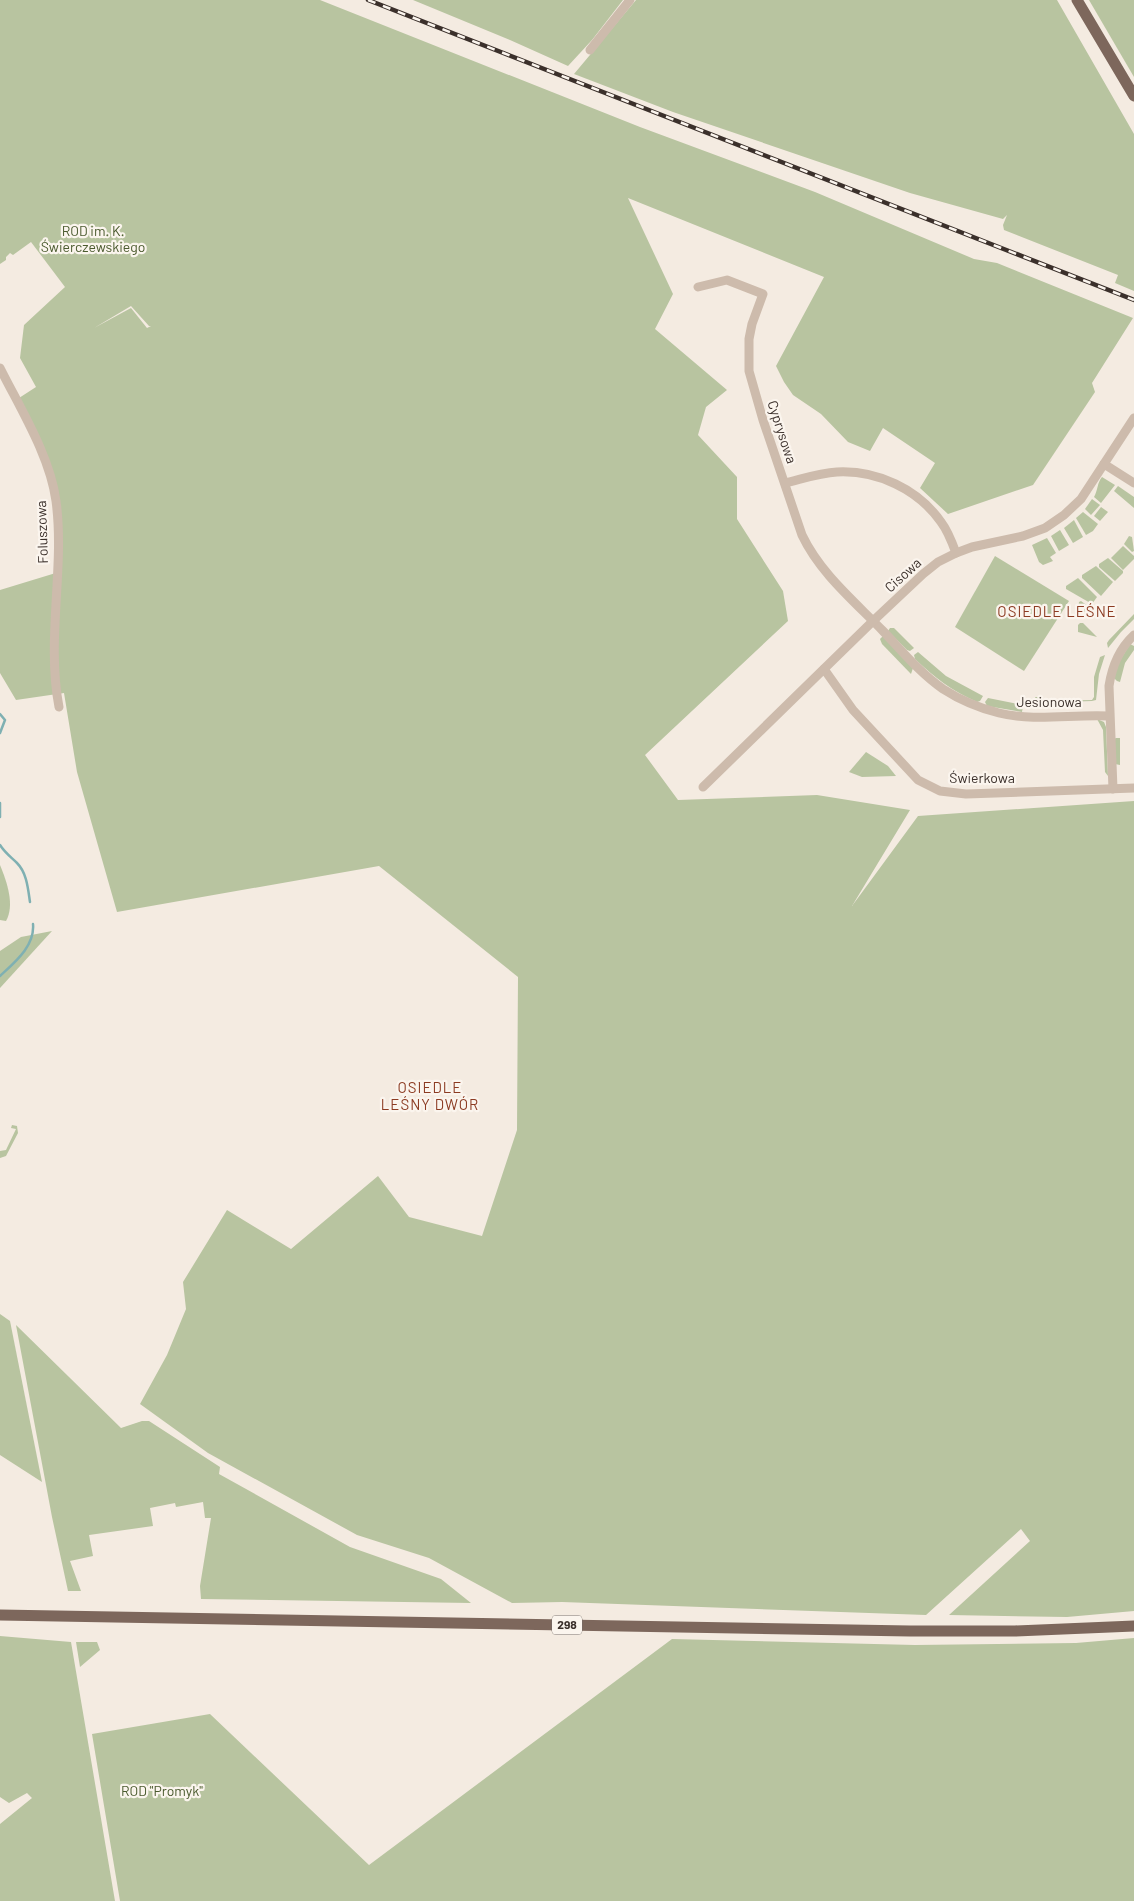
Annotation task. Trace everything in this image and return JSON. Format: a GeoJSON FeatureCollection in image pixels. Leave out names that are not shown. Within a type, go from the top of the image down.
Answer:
{"type":"FeatureCollection","features":[{"type":"Feature","properties":{"kind":"main road"},"geometry":{"type":"LineString","coordinates":[[1077,0],[1134,96]]}},
{"type":"Feature","properties":{"kind":"main road","name":"298"},"geometry":{"type":"LineString","coordinates":[[0,1616],[1015,1632],[1134,1626]]}},
{"type":"Feature","properties":{"kind":"street"},"geometry":{"type":"LineString","coordinates":[[590,50],[630,0]]}},
{"type":"Feature","properties":{"kind":"street","name":"Cyprysowa"},"geometry":{"type":"LineString","coordinates":[[698,286],[727,280],[763,294],[752,324],[749,339],[749,371],[784,484],[810,552],[825,571],[873,621]]}},
{"type":"Feature","properties":{"kind":"street","name":"Foluszowa"},"geometry":{"type":"LineString","coordinates":[[0,368],[50,469],[56,500],[59,530],[55,615],[56,692],[59,707]]}},
{"type":"Feature","properties":{"kind":"street","name":"Cisowa"},"geometry":{"type":"LineString","coordinates":[[703,787],[873,621],[938,562],[972,547],[1022,536],[1045,528],[1064,515],[1081,499],[1134,418]]}},
{"type":"Feature","properties":{"kind":"street"},"geometry":{"type":"LineString","coordinates":[[1104,464],[1134,483]]}},
{"type":"Feature","properties":{"kind":"street"},"geometry":{"type":"LineString","coordinates":[[784,484],[825,474],[846,472],[860,473],[891,482],[910,492],[936,514],[948,534],[956,553]]}},
{"type":"Feature","properties":{"kind":"street","name":"Jesionowa"},"geometry":{"type":"LineString","coordinates":[[873,621],[932,681],[953,695],[975,706],[998,713],[1022,717],[1109,716]]}},
{"type":"Feature","properties":{"kind":"street"},"geometry":{"type":"LineString","coordinates":[[1113,789],[1109,716],[1111,672],[1124,645],[1134,635]]}},
{"type":"Feature","properties":{"kind":"street","name":"Świerkowa"},"geometry":{"type":"LineString","coordinates":[[824,669],[843,698],[859,717],[908,771],[928,786],[953,794],[1134,788]]}},
{"type":"Feature","properties":{"kind":"green space","name":"ROD im. K. Świerczewskiego"},"geometry":{"type":"Polygon","coordinates":[[[0,0],[320,0],[640,127],[815,192],[974,259],[997,263],[1133,318],[1092,383],[1095,392],[1033,485],[948,514],[920,488],[935,463],[883,428],[870,451],[848,442],[821,414],[793,395],[784,382],[776,366],[824,277],[628,198],[673,294],[655,329],[727,390],[706,407],[698,435],[737,477],[737,519],[783,591],[788,621],[645,755],[678,800],[817,795],[910,810],[852,906],[918,816],[1134,801],[1134,1611],[1067,1617],[949,1615],[1030,1541],[1021,1529],[926,1615],[562,1602],[512,1603],[429,1558],[357,1535],[208,1453],[140,1404],[167,1355],[186,1309],[183,1282],[227,1210],[291,1249],[378,1176],[409,1217],[482,1236],[517,1130],[518,977],[379,866],[117,912],[77,772],[64,693],[16,700],[0,673],[0,590],[59,572],[55,490],[19,398],[36,387],[20,358],[24,325],[65,287],[31,242],[13,255],[10,253],[6,260],[0,264],[0,0]],[[131,306],[94,328],[131,308],[147,328],[151,326],[131,306]]]}},
{"type":"Feature","properties":{"kind":"green space"},"geometry":{"type":"Polygon","coordinates":[[[413,0],[623,0],[592,40],[568,66],[413,0]]]}},
{"type":"Feature","properties":{"kind":"green space"},"geometry":{"type":"Polygon","coordinates":[[[636,0],[1057,0],[1134,134],[1134,291],[1115,283],[1118,275],[1004,230],[1003,225],[1007,215],[1003,219],[910,193],[673,112],[574,74],[636,0]]]}},
{"type":"Feature","properties":{"kind":"green space"},"geometry":{"type":"Polygon","coordinates":[[[1089,0],[1134,0],[1134,77],[1089,0]]]}},
{"type":"Feature","properties":{"kind":"green space"},"geometry":{"type":"Polygon","coordinates":[[[1102,477],[1115,485],[1101,503],[1094,497],[1102,477]]]}},
{"type":"Feature","properties":{"kind":"green space"},"geometry":{"type":"Polygon","coordinates":[[[1118,486],[1134,497],[1134,508],[1114,491],[1118,486]]]}},
{"type":"Feature","properties":{"kind":"green space"},"geometry":{"type":"Polygon","coordinates":[[[1092,499],[1100,505],[1091,515],[1085,509],[1092,499]]]}},
{"type":"Feature","properties":{"kind":"green space"},"geometry":{"type":"Polygon","coordinates":[[[1101,507],[1108,512],[1100,521],[1094,516],[1101,507]]]}},
{"type":"Feature","properties":{"kind":"green space"},"geometry":{"type":"Polygon","coordinates":[[[1083,512],[1098,524],[1093,531],[1086,535],[1076,518],[1083,512]]]}},
{"type":"Feature","properties":{"kind":"green space"},"geometry":{"type":"Polygon","coordinates":[[[1074,520],[1083,537],[1073,543],[1064,528],[1074,520]]]}},
{"type":"Feature","properties":{"kind":"green space"},"geometry":{"type":"Polygon","coordinates":[[[1060,530],[1069,545],[1059,551],[1051,536],[1060,530]]]}},
{"type":"Feature","properties":{"kind":"green space"},"geometry":{"type":"Polygon","coordinates":[[[1129,536],[1132,537],[1134,551],[1132,552],[1124,544],[1129,536]]]}},
{"type":"Feature","properties":{"kind":"green space"},"geometry":{"type":"Polygon","coordinates":[[[1047,538],[1056,553],[1050,557],[1053,561],[1043,565],[1039,562],[1032,545],[1047,538]]]}},
{"type":"Feature","properties":{"kind":"green space"},"geometry":{"type":"Polygon","coordinates":[[[1123,546],[1134,556],[1134,559],[1123,570],[1111,558],[1123,546]]]}},
{"type":"Feature","properties":{"kind":"green space"},"geometry":{"type":"Polygon","coordinates":[[[995,556],[1069,601],[1024,671],[955,627],[995,556]]]}},
{"type":"Feature","properties":{"kind":"green space"},"geometry":{"type":"Polygon","coordinates":[[[1108,558],[1123,571],[1115,581],[1099,567],[1099,564],[1108,558]]]}},
{"type":"Feature","properties":{"kind":"green space"},"geometry":{"type":"Polygon","coordinates":[[[1096,566],[1113,582],[1101,596],[1082,578],[1082,575],[1096,566]]]}},
{"type":"Feature","properties":{"kind":"green space"},"geometry":{"type":"Polygon","coordinates":[[[1078,578],[1097,597],[1092,604],[1066,589],[1066,586],[1078,578]]]}},
{"type":"Feature","properties":{"kind":"green space"},"geometry":{"type":"Polygon","coordinates":[[[1081,601],[1089,607],[1079,618],[1077,617],[1079,602],[1081,601]]]}},
{"type":"Feature","properties":{"kind":"green space"},"geometry":{"type":"Polygon","coordinates":[[[1134,614],[1134,619],[1108,648],[1107,643],[1109,640],[1134,614]]]}},
{"type":"Feature","properties":{"kind":"green space"},"geometry":{"type":"Polygon","coordinates":[[[1083,623],[1097,637],[1078,632],[1078,625],[1083,623]]]}},
{"type":"Feature","properties":{"kind":"green space"},"geometry":{"type":"Polygon","coordinates":[[[890,628],[894,628],[914,648],[910,651],[907,650],[888,631],[890,628]]]}},
{"type":"Feature","properties":{"kind":"green space"},"geometry":{"type":"Polygon","coordinates":[[[883,636],[913,668],[911,674],[882,644],[880,639],[883,636]]]}},
{"type":"Feature","properties":{"kind":"green space"},"geometry":{"type":"Polygon","coordinates":[[[1130,644],[1134,646],[1134,650],[1125,663],[1120,682],[1114,678],[1116,667],[1130,644]]]}},
{"type":"Feature","properties":{"kind":"green space"},"geometry":{"type":"Polygon","coordinates":[[[918,652],[946,676],[983,696],[980,701],[977,702],[937,678],[915,659],[914,655],[918,652]]]}},
{"type":"Feature","properties":{"kind":"green space"},"geometry":{"type":"Polygon","coordinates":[[[1105,655],[1099,674],[1096,700],[1035,703],[1035,697],[1039,697],[1040,701],[1092,700],[1094,697],[1094,677],[1100,657],[1105,655]]]}},
{"type":"Feature","properties":{"kind":"green space"},"geometry":{"type":"Polygon","coordinates":[[[988,698],[1023,705],[1022,712],[987,706],[985,702],[988,698]]]}},
{"type":"Feature","properties":{"kind":"green space"},"geometry":{"type":"Polygon","coordinates":[[[1097,719],[1104,722],[1106,727],[1108,776],[1105,772],[1103,730],[1097,719]]]}},
{"type":"Feature","properties":{"kind":"green space"},"geometry":{"type":"Polygon","coordinates":[[[1120,738],[1120,765],[1115,764],[1114,739],[1120,738]]]}},
{"type":"Feature","properties":{"kind":"green space"},"geometry":{"type":"Polygon","coordinates":[[[866,752],[888,766],[896,776],[862,777],[849,772],[866,752]]]}},
{"type":"Feature","properties":{"kind":"green space"},"geometry":{"type":"Polygon","coordinates":[[[0,865],[10,901],[9,915],[6,921],[0,920],[0,865]]]}},
{"type":"Feature","properties":{"kind":"green space"},"geometry":{"type":"Polygon","coordinates":[[[52,931],[0,988],[0,951],[21,937],[52,931]]]}},
{"type":"Feature","properties":{"kind":"green space"},"geometry":{"type":"Polygon","coordinates":[[[12,1125],[17,1126],[18,1133],[6,1156],[0,1158],[0,1151],[6,1150],[16,1129],[11,1128],[12,1125]]]}},
{"type":"Feature","properties":{"kind":"green space"},"geometry":{"type":"Polygon","coordinates":[[[0,1314],[10,1321],[42,1482],[0,1455],[0,1314]]]}},
{"type":"Feature","properties":{"kind":"green space"},"geometry":{"type":"Polygon","coordinates":[[[16,1325],[121,1428],[142,1421],[149,1421],[220,1467],[219,1474],[350,1547],[441,1579],[471,1603],[201,1599],[200,1586],[211,1518],[205,1518],[203,1502],[176,1507],[175,1503],[150,1508],[153,1526],[89,1535],[93,1556],[70,1561],[81,1591],[68,1591],[52,1517],[16,1325]]]}},
{"type":"Feature","properties":{"kind":"green space"},"geometry":{"type":"Polygon","coordinates":[[[0,1636],[71,1642],[115,1901],[0,1901],[0,1824],[32,1798],[27,1793],[9,1803],[0,1797],[0,1636]]]}},
{"type":"Feature","properties":{"kind":"green space","name":"ROD \"Promyk\""},"geometry":{"type":"Polygon","coordinates":[[[1134,1638],[1134,1901],[120,1901],[92,1734],[210,1714],[369,1865],[672,1639],[915,1645],[1076,1643],[1134,1638]]]}},
{"type":"Feature","properties":{"kind":"green space"},"geometry":{"type":"Polygon","coordinates":[[[76,1642],[97,1642],[100,1650],[80,1667],[76,1642]]]}},
{"type":"Feature","properties":{"kind":"waterway"},"geometry":{"type":"LineString","coordinates":[[0,714],[5,720],[0,733]]}},
{"type":"Feature","properties":{"kind":"waterway"},"geometry":{"type":"LineString","coordinates":[[0,803],[0,817]]}},
{"type":"Feature","properties":{"kind":"waterway"},"geometry":{"type":"LineString","coordinates":[[0,845],[23,871],[30,902]]}},
{"type":"Feature","properties":{"kind":"waterway"},"geometry":{"type":"LineString","coordinates":[[0,976],[23,953],[31,939],[33,924]]}},
{"type":"Feature","properties":{"kind":"railway"},"geometry":{"type":"LineString","coordinates":[[368,0],[1134,300]]}},
{"type":"Feature","properties":{"kind":"district","name":"OSIEDLE LEŚNE"},"geometry":{"type":"Point","coordinates":[1057,612]}},
{"type":"Feature","properties":{"kind":"district","name":"OSIEDLE LEŚNY DWÓR"},"geometry":{"type":"Point","coordinates":[430,1096]}}]}
